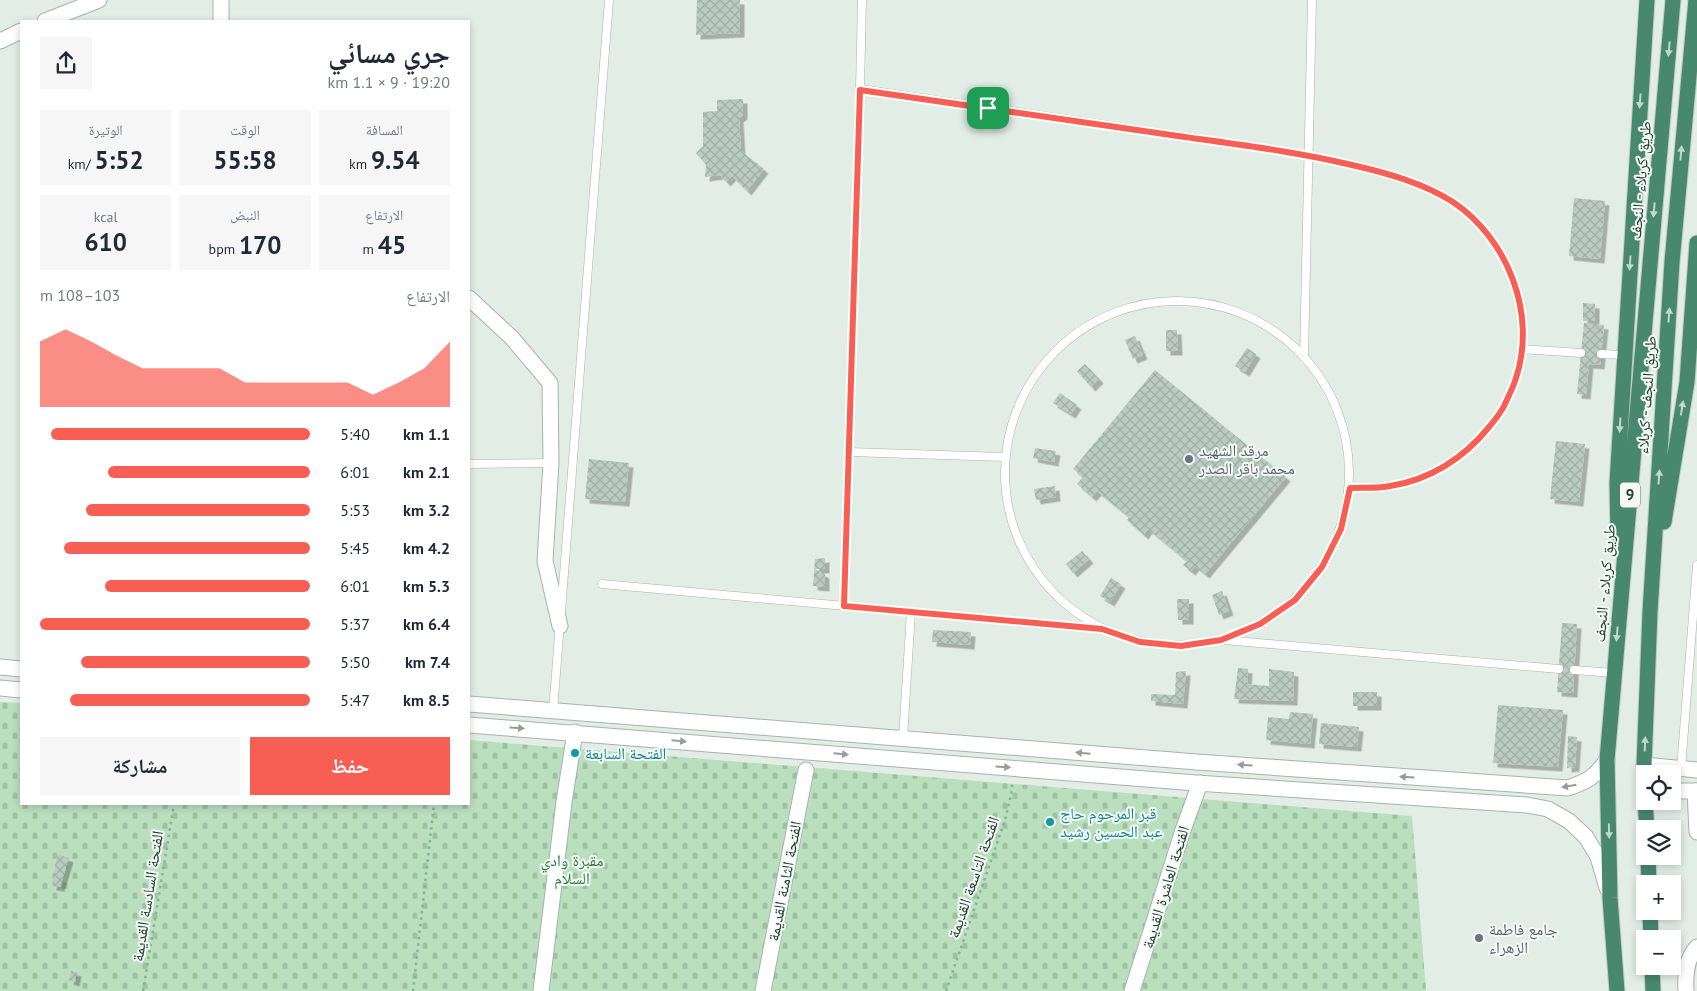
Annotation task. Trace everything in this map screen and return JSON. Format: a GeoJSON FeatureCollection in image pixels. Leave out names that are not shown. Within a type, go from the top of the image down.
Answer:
{"type":"FeatureCollection","features":[{"type":"Feature","properties":{"kind":"highway"},"geometry":{"type":"LineString","coordinates":[[1620,607],[1617,483],[1647,0]]}},
{"type":"Feature","properties":{"kind":"highway","name":"طريق کربلاء - النجف"},"geometry":{"type":"LineString","coordinates":[[1617,991],[1610,898],[1607,760],[1673,0]]}},
{"type":"Feature","properties":{"kind":"highway","name":"طريق النجف - کربلاء"},"geometry":{"type":"LineString","coordinates":[[1644,765],[1650,612],[1672,262],[1696,0]]}},
{"type":"Feature","properties":{"kind":"highway"},"geometry":{"type":"LineString","coordinates":[[1650,612],[1687,382],[1697,243]]}},
{"type":"Feature","properties":{"kind":"highway"},"geometry":{"type":"LineString","coordinates":[[1652,975],[1653,991]]}},
{"type":"Feature","properties":{"kind":"street"},"geometry":{"type":"LineString","coordinates":[[48,20],[99,0]]}},
{"type":"Feature","properties":{"kind":"street"},"geometry":{"type":"LineString","coordinates":[[221,0],[221,20]]}},
{"type":"Feature","properties":{"kind":"street"},"geometry":{"type":"LineString","coordinates":[[0,41],[20,31]]}},
{"type":"Feature","properties":{"kind":"street"},"geometry":{"type":"LineString","coordinates":[[470,299],[512,338],[550,383],[551,463],[546,561],[560,626]]}},
{"type":"Feature","properties":{"kind":"street"},"geometry":{"type":"LineString","coordinates":[[0,667],[20,669]]}},
{"type":"Feature","properties":{"kind":"street"},"geometry":{"type":"LineString","coordinates":[[0,688],[20,690]]}},
{"type":"Feature","properties":{"kind":"street"},"geometry":{"type":"LineString","coordinates":[[470,704],[1110,755],[1568,788],[1584,782],[1598,773],[1607,760]]}},
{"type":"Feature","properties":{"kind":"street"},"geometry":{"type":"LineString","coordinates":[[470,725],[1155,780],[1527,805],[1548,809],[1569,821],[1586,837],[1598,857],[1610,898]]}},
{"type":"Feature","properties":{"kind":"street"},"geometry":{"type":"LineString","coordinates":[[541,991],[564,802],[575,732]]}},
{"type":"Feature","properties":{"kind":"street"},"geometry":{"type":"LineString","coordinates":[[1106,775],[1112,766],[1110,755]]}},
{"type":"Feature","properties":{"kind":"street"},"geometry":{"type":"LineString","coordinates":[[1152,758],[1149,772],[1155,780]]}},
{"type":"Feature","properties":{"kind":"street"},"geometry":{"type":"LineString","coordinates":[[1681,769],[1697,770]]}},
{"type":"Feature","properties":{"kind":"street","name":"الفتحة الثامنة القديمة"},"geometry":{"type":"LineString","coordinates":[[763,991],[806,770]]}},
{"type":"Feature","properties":{"kind":"street","name":"الفتحة العاشرة القديمة"},"geometry":{"type":"LineString","coordinates":[[1132,991],[1182,830],[1200,783]]}},
{"type":"Feature","properties":{"kind":"street"},"geometry":{"type":"LineString","coordinates":[[1681,791],[1696,791],[1697,832]]}},
{"type":"Feature","properties":{"kind":"street"},"geometry":{"type":"LineString","coordinates":[[1686,991],[1685,978],[1690,955],[1697,947]]}},
{"type":"Feature","properties":{"kind":"lane"},"geometry":{"type":"LineString","coordinates":[[553,711],[609,0]]}},
{"type":"Feature","properties":{"kind":"lane"},"geometry":{"type":"LineString","coordinates":[[844,606],[862,0]]}},
{"type":"Feature","properties":{"kind":"lane"},"geometry":{"type":"LineString","coordinates":[[1304,356],[1312,0]]}},
{"type":"Feature","properties":{"kind":"lane"},"geometry":{"type":"LineString","coordinates":[[860,90],[1308,155],[1384,172],[1426,188],[1453,202],[1478,223],[1499,249],[1510,269],[1519,300],[1523,326],[1522,349],[1516,378],[1501,412],[1475,444],[1441,470],[1415,481],[1388,487],[1350,488]]}},
{"type":"Feature","properties":{"kind":"lane"},"geometry":{"type":"LineString","coordinates":[[1221,640],[1260,624],[1295,600],[1322,567],[1341,529],[1350,488],[1349,452],[1341,417],[1326,384],[1304,356],[1274,330],[1238,312],[1200,302],[1160,301],[1121,309],[1085,326],[1054,351],[1029,382],[1012,418],[1004,457],[1004,492],[1012,526],[1026,558],[1046,587],[1072,611],[1102,629],[1140,642],[1181,646],[1221,640],[1559,669]]}},
{"type":"Feature","properties":{"kind":"lane"},"geometry":{"type":"LineString","coordinates":[[1522,349],[1581,353]]}},
{"type":"Feature","properties":{"kind":"lane"},"geometry":{"type":"LineString","coordinates":[[1601,354],[1624,355]]}},
{"type":"Feature","properties":{"kind":"lane"},"geometry":{"type":"LineString","coordinates":[[849,452],[1004,457]]}},
{"type":"Feature","properties":{"kind":"lane"},"geometry":{"type":"LineString","coordinates":[[470,464],[551,463]]}},
{"type":"Feature","properties":{"kind":"lane"},"geometry":{"type":"LineString","coordinates":[[1681,769],[1697,565]]}},
{"type":"Feature","properties":{"kind":"lane"},"geometry":{"type":"LineString","coordinates":[[602,584],[1102,629]]}},
{"type":"Feature","properties":{"kind":"lane"},"geometry":{"type":"LineString","coordinates":[[903,738],[911,612]]}},
{"type":"Feature","properties":{"kind":"lane"},"geometry":{"type":"LineString","coordinates":[[1574,670],[1614,673]]}},
{"type":"Feature","properties":{"kind":"path","name":"الفتحة التاسعة القديمة"},"geometry":{"type":"LineString","coordinates":[[946,991],[1005,820],[1012,791],[1013,768]]}},
{"type":"Feature","properties":{"kind":"path","name":"الفتحة السادسة القديمة"},"geometry":{"type":"LineString","coordinates":[[143,991],[174,805]]}},
{"type":"Feature","properties":{"kind":"path"},"geometry":{"type":"LineString","coordinates":[[413,991],[434,805]]}},
{"type":"Feature","properties":{"kind":"green space","name":"مقبرة وادي السلام"},"geometry":{"type":"Polygon","coordinates":[[[0,702],[20,703],[20,805],[470,805],[470,740],[1412,816],[1426,991],[0,991],[0,702]]]}},
{"type":"Feature","properties":{"kind":"building"},"geometry":{"type":"Polygon","coordinates":[[[697,0],[740,0],[740,33],[696,35],[697,0]]]}},
{"type":"Feature","properties":{"kind":"building"},"geometry":{"type":"Polygon","coordinates":[[[743,99],[743,115],[739,118],[741,151],[764,169],[747,191],[732,176],[726,182],[720,175],[705,177],[706,165],[696,153],[703,146],[703,112],[717,111],[717,100],[743,99]]]}},
{"type":"Feature","properties":{"kind":"building"},"geometry":{"type":"Polygon","coordinates":[[[1574,198],[1605,201],[1600,259],[1569,256],[1574,198]]]}},
{"type":"Feature","properties":{"kind":"building"},"geometry":{"type":"Polygon","coordinates":[[[1583,303],[1595,304],[1595,321],[1583,321],[1583,303]]]}},
{"type":"Feature","properties":{"kind":"building"},"geometry":{"type":"Polygon","coordinates":[[[1584,323],[1604,325],[1600,365],[1589,364],[1586,395],[1577,394],[1584,323]]]}},
{"type":"Feature","properties":{"kind":"building"},"geometry":{"type":"Polygon","coordinates":[[[1166,330],[1177,330],[1178,351],[1166,351],[1166,330]]]}},
{"type":"Feature","properties":{"kind":"building"},"geometry":{"type":"Polygon","coordinates":[[[1135,336],[1143,355],[1133,359],[1125,340],[1135,336]]]}},
{"type":"Feature","properties":{"kind":"building"},"geometry":{"type":"Polygon","coordinates":[[[1247,348],[1256,354],[1245,372],[1235,366],[1247,348]]]}},
{"type":"Feature","properties":{"kind":"building"},"geometry":{"type":"Polygon","coordinates":[[[1085,364],[1099,379],[1091,387],[1077,371],[1085,364]]]}},
{"type":"Feature","properties":{"kind":"building"},"geometry":{"type":"Polygon","coordinates":[[[1155,370],[1286,477],[1205,574],[1195,566],[1191,571],[1183,565],[1187,561],[1148,529],[1144,535],[1127,520],[1129,517],[1097,491],[1092,497],[1077,484],[1083,477],[1073,469],[1155,370]]]}},
{"type":"Feature","properties":{"kind":"building"},"geometry":{"type":"Polygon","coordinates":[[[1060,393],[1077,405],[1071,414],[1053,403],[1060,393]]]}},
{"type":"Feature","properties":{"kind":"building"},"geometry":{"type":"Polygon","coordinates":[[[1556,441],[1585,444],[1579,502],[1550,499],[1556,441]]]}},
{"type":"Feature","properties":{"kind":"building"},"geometry":{"type":"Polygon","coordinates":[[[1035,448],[1056,451],[1054,462],[1033,458],[1035,448]]]}},
{"type":"Feature","properties":{"kind":"building"},"geometry":{"type":"Polygon","coordinates":[[[589,459],[629,463],[625,502],[585,499],[589,459]]]}},
{"type":"Feature","properties":{"kind":"building"},"geometry":{"type":"Polygon","coordinates":[[[1055,486],[1056,497],[1036,500],[1034,489],[1055,486]]]}},
{"type":"Feature","properties":{"kind":"building"},"geometry":{"type":"Polygon","coordinates":[[[1082,551],[1089,559],[1073,573],[1066,564],[1082,551]]]}},
{"type":"Feature","properties":{"kind":"building"},"geometry":{"type":"Polygon","coordinates":[[[825,558],[825,569],[815,569],[825,574],[825,587],[813,586],[815,559],[825,558]]]}},
{"type":"Feature","properties":{"kind":"building"},"geometry":{"type":"Polygon","coordinates":[[[1111,578],[1121,584],[1110,602],[1100,596],[1111,578]]]}},
{"type":"Feature","properties":{"kind":"building"},"geometry":{"type":"Polygon","coordinates":[[[1222,591],[1229,611],[1219,615],[1212,595],[1222,591]]]}},
{"type":"Feature","properties":{"kind":"building"},"geometry":{"type":"Polygon","coordinates":[[[1177,599],[1189,599],[1189,620],[1178,620],[1177,599]]]}},
{"type":"Feature","properties":{"kind":"building"},"geometry":{"type":"Polygon","coordinates":[[[1562,623],[1577,624],[1573,693],[1557,692],[1562,623]]]}},
{"type":"Feature","properties":{"kind":"building"},"geometry":{"type":"Polygon","coordinates":[[[933,630],[971,632],[970,645],[932,642],[933,630]]]}},
{"type":"Feature","properties":{"kind":"building"},"geometry":{"type":"Polygon","coordinates":[[[1238,668],[1248,669],[1247,684],[1269,686],[1269,669],[1294,672],[1293,701],[1234,699],[1238,668]]]}},
{"type":"Feature","properties":{"kind":"building"},"geometry":{"type":"Polygon","coordinates":[[[1186,671],[1183,704],[1151,701],[1151,694],[1175,695],[1176,672],[1186,671]]]}},
{"type":"Feature","properties":{"kind":"building"},"geometry":{"type":"Polygon","coordinates":[[[1353,692],[1377,692],[1377,706],[1353,706],[1353,692]]]}},
{"type":"Feature","properties":{"kind":"building"},"geometry":{"type":"Polygon","coordinates":[[[1498,705],[1563,710],[1558,767],[1493,763],[1498,705]]]}},
{"type":"Feature","properties":{"kind":"building"},"geometry":{"type":"Polygon","coordinates":[[[1290,712],[1313,714],[1310,744],[1266,740],[1268,717],[1289,719],[1290,712]]]}},
{"type":"Feature","properties":{"kind":"building"},"geometry":{"type":"Polygon","coordinates":[[[1321,723],[1359,727],[1357,747],[1319,744],[1321,723]]]}},
{"type":"Feature","properties":{"kind":"building"},"geometry":{"type":"Polygon","coordinates":[[[1568,736],[1577,737],[1575,767],[1567,768],[1568,736]]]}},
{"type":"Feature","properties":{"kind":"building"},"geometry":{"type":"Polygon","coordinates":[[[57,854],[69,858],[60,887],[52,886],[57,854]]]}},
{"type":"Feature","properties":{"kind":"building"},"geometry":{"type":"Polygon","coordinates":[[[71,971],[77,972],[75,982],[69,980],[71,971]]]}},
{"type":"Feature","properties":{"kind":"place","name":"مرقد الشهيد محمد باقر الصدر"},"geometry":{"type":"Point","coordinates":[1189,459]}},
{"type":"Feature","properties":{"kind":"place","name":"الفتحة السابعة"},"geometry":{"type":"Point","coordinates":[575,753]}},
{"type":"Feature","properties":{"kind":"place","name":"قبر المرحوم حاج عبد الحسين رشيد"},"geometry":{"type":"Point","coordinates":[1050,822]}},
{"type":"Feature","properties":{"kind":"place","name":"جامع فاطمة الزهراء"},"geometry":{"type":"Point","coordinates":[1479,938]}},
{"type":"Feature","properties":{"kind":"route"},"geometry":{"type":"LineString","coordinates":[[860,90],[988,108],[1308,155],[1384,172],[1426,188],[1453,202],[1478,223],[1499,249],[1510,269],[1519,300],[1523,326],[1522,349],[1516,378],[1501,412],[1475,444],[1441,470],[1415,481],[1388,487],[1350,488],[1341,529],[1322,567],[1295,600],[1260,624],[1221,640],[1181,646],[1140,642],[1102,629],[844,606],[860,90]]}}]}
